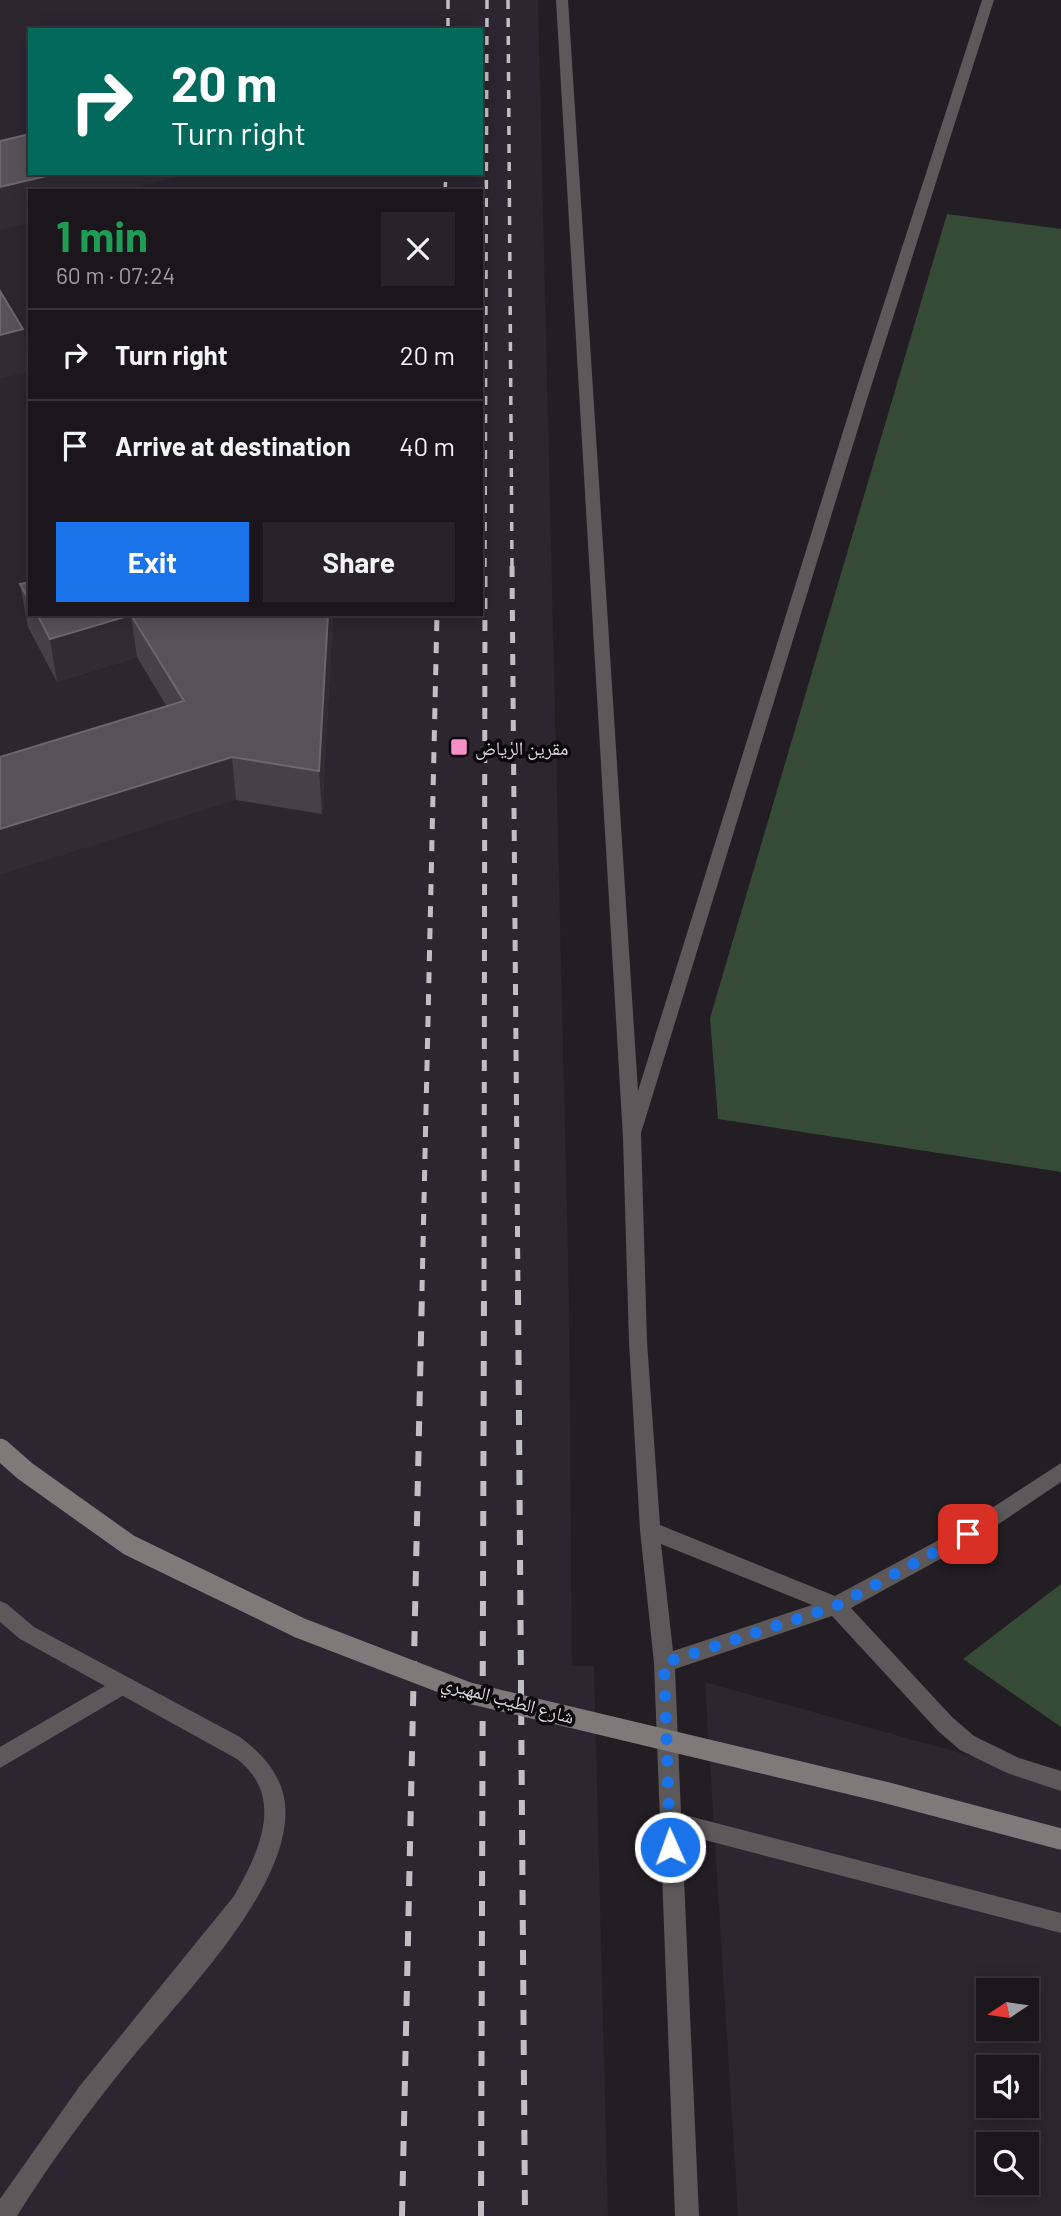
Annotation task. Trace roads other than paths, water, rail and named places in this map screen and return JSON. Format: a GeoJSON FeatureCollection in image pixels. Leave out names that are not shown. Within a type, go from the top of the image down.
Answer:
{"type":"FeatureCollection","features":[{"type":"Feature","properties":{"kind":"street"},"geometry":{"type":"LineString","coordinates":[[562,0],[632,1138],[638,1342],[650,1530],[664,1663],[687,2216]]}},
{"type":"Feature","properties":{"kind":"street"},"geometry":{"type":"LineString","coordinates":[[632,1138],[862,393],[988,0]]}},
{"type":"Feature","properties":{"kind":"street","name":"شارع الطيب المهيري"},"geometry":{"type":"LineString","coordinates":[[0,1449],[25,1471],[129,1545],[300,1628],[469,1693],[884,1792],[1061,1839]]}},
{"type":"Feature","properties":{"kind":"street"},"geometry":{"type":"LineString","coordinates":[[664,1663],[836,1606],[968,1534],[1061,1471]]}},
{"type":"Feature","properties":{"kind":"street"},"geometry":{"type":"LineString","coordinates":[[650,1530],[836,1606],[945,1724],[967,1742],[1014,1766],[1061,1781]]}},
{"type":"Feature","properties":{"kind":"street"},"geometry":{"type":"LineString","coordinates":[[0,1610],[27,1633],[233,1744],[262,1769],[274,1798],[275,1830],[263,1867],[242,1903],[77,2111],[21,2185],[3,2216]]}},
{"type":"Feature","properties":{"kind":"street"},"geometry":{"type":"LineString","coordinates":[[0,1758],[122,1685]]}},
{"type":"Feature","properties":{"kind":"street"},"geometry":{"type":"LineString","coordinates":[[669,1821],[1061,1923]]}},
{"type":"Feature","properties":{"kind":"railway"},"geometry":{"type":"LineString","coordinates":[[448,0],[448,28]]}},
{"type":"Feature","properties":{"kind":"railway"},"geometry":{"type":"LineString","coordinates":[[485,567],[487,0]]}},
{"type":"Feature","properties":{"kind":"railway"},"geometry":{"type":"LineString","coordinates":[[508,0],[512,567]]}},
{"type":"Feature","properties":{"kind":"railway"},"geometry":{"type":"LineString","coordinates":[[445,189],[446,175]]}},
{"type":"Feature","properties":{"kind":"railway"},"geometry":{"type":"LineString","coordinates":[[484,1291],[485,566]]}},
{"type":"Feature","properties":{"kind":"railway"},"geometry":{"type":"LineString","coordinates":[[512,566],[518,1291]]}},
{"type":"Feature","properties":{"kind":"railway"},"geometry":{"type":"LineString","coordinates":[[422,1291],[437,616]]}},
{"type":"Feature","properties":{"kind":"railway"},"geometry":{"type":"LineString","coordinates":[[402,2216],[422,1290]]}},
{"type":"Feature","properties":{"kind":"railway"},"geometry":{"type":"LineString","coordinates":[[481,2216],[484,1290]]}},
{"type":"Feature","properties":{"kind":"railway"},"geometry":{"type":"LineString","coordinates":[[518,1290],[525,2216]]}},
{"type":"Feature","properties":{"kind":"place","name":"مقرين الرياض"},"geometry":{"type":"Point","coordinates":[459,747]}}]}
